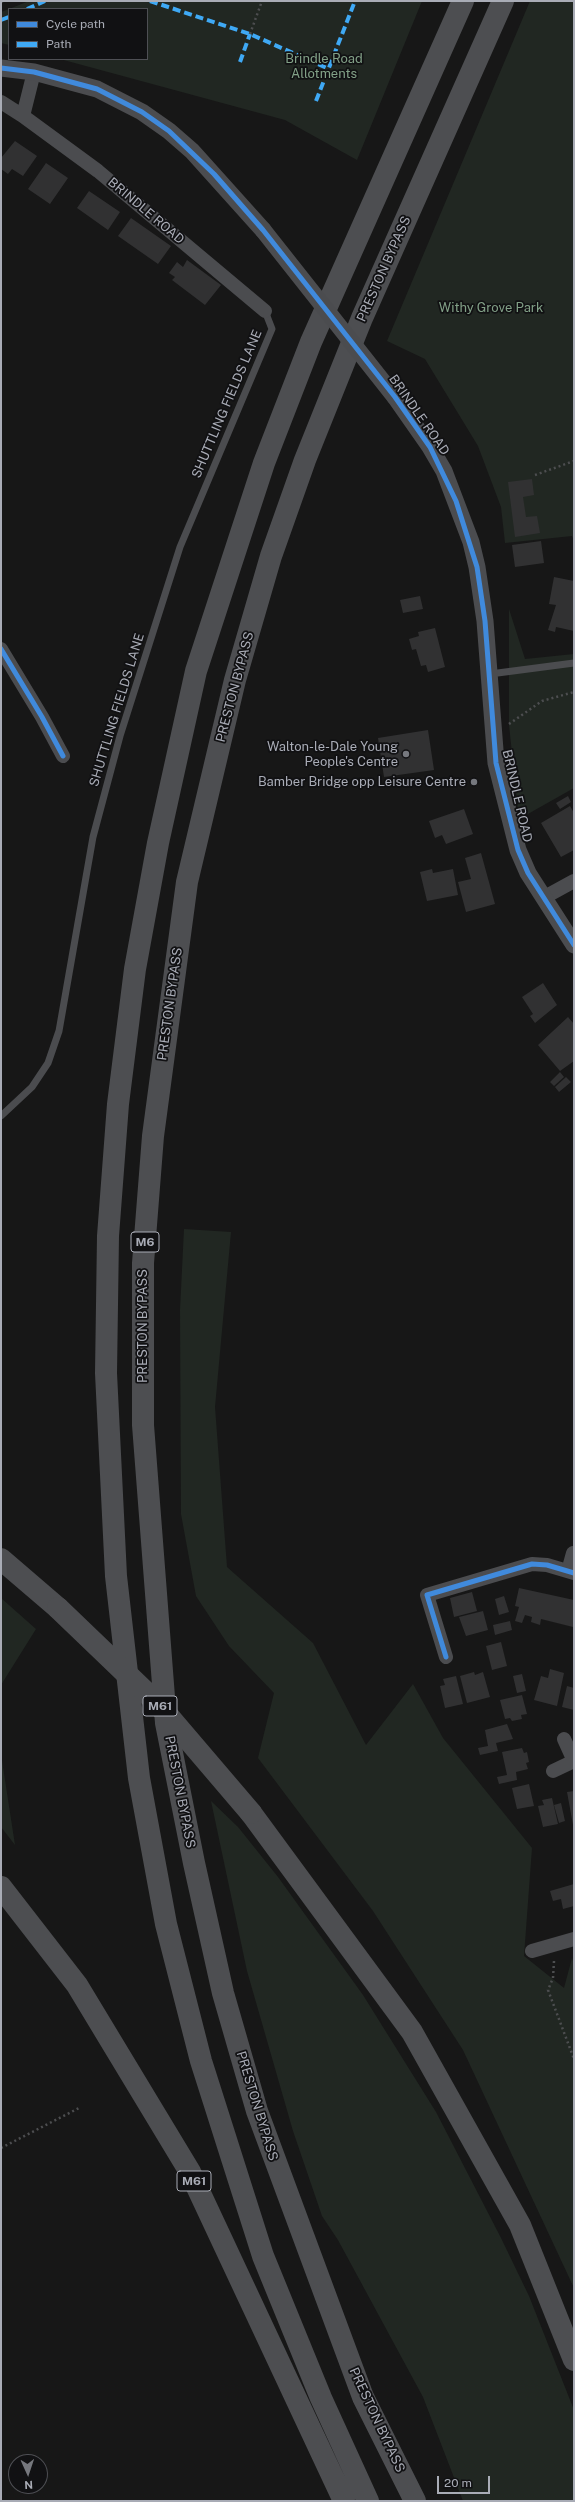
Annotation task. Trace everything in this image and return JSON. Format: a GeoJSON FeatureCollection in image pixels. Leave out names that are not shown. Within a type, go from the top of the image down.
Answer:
{"type":"FeatureCollection","features":[{"type":"Feature","properties":{"kind":"highway"},"geometry":{"type":"LineString","coordinates":[[368,2501],[321,2398],[263,2256],[201,2061],[166,1924],[139,1778],[116,1576],[106,1373],[108,1236],[118,1104],[135,969],[158,843],[196,671],[264,463],[311,342],[463,1]]}},
{"type":"Feature","properties":{"kind":"highway","name":"PRESTON BYPASS"},"geometry":{"type":"LineString","coordinates":[[415,2501],[363,2397],[257,2111],[223,1993],[194,1863],[166,1723],[143,1425],[143,1263],[153,1136],[187,882],[235,680],[271,556],[314,439],[371,297],[504,1]]}},
{"type":"Feature","properties":{"kind":"highway","name":"M61"},"geometry":{"type":"LineString","coordinates":[[1,1559],[58,1608],[158,1704],[251,1813],[412,2032],[520,2225],[574,2360]]}},
{"type":"Feature","properties":{"kind":"highway","name":"M61"},"geometry":{"type":"LineString","coordinates":[[1,1887],[77,1985],[190,2172],[344,2501]]}},
{"type":"Feature","properties":{"kind":"street","name":"BRINDLE ROAD"},"geometry":{"type":"LineString","coordinates":[[1,68],[34,72],[97,89],[142,112],[169,131],[214,174],[263,230],[395,397],[430,447],[444,471],[471,542],[481,591],[496,763],[518,850],[543,898],[574,945]]}},
{"type":"Feature","properties":{"kind":"street"},"geometry":{"type":"LineString","coordinates":[[23,116],[34,72]]}},
{"type":"Feature","properties":{"kind":"street","name":"BRINDLE ROAD"},"geometry":{"type":"LineString","coordinates":[[1,102],[23,116],[98,171],[265,311]]}},
{"type":"Feature","properties":{"kind":"street"},"geometry":{"type":"LineString","coordinates":[[1,649],[42,717],[63,756]]}},
{"type":"Feature","properties":{"kind":"street"},"geometry":{"type":"LineString","coordinates":[[543,898],[574,881]]}},
{"type":"Feature","properties":{"kind":"street"},"geometry":{"type":"LineString","coordinates":[[446,1657],[427,1595],[532,1564],[571,1572],[573,1553]]}},
{"type":"Feature","properties":{"kind":"street"},"geometry":{"type":"LineString","coordinates":[[553,1771],[574,1761],[564,1738]]}},
{"type":"Feature","properties":{"kind":"street"},"geometry":{"type":"LineString","coordinates":[[532,1951],[574,1939]]}},
{"type":"Feature","properties":{"kind":"lane","name":"SHUTTLING FIELDS LANE"},"geometry":{"type":"LineString","coordinates":[[1,1116],[32,1087],[48,1063],[59,1031],[93,837],[120,736],[180,547],[272,329],[265,311]]}},
{"type":"Feature","properties":{"kind":"lane"},"geometry":{"type":"LineString","coordinates":[[489,674],[574,663]]}},
{"type":"Feature","properties":{"kind":"path"},"geometry":{"type":"LineString","coordinates":[[250,34],[262,1]]}},
{"type":"Feature","properties":{"kind":"path"},"geometry":{"type":"LineString","coordinates":[[535,475],[574,460]]}},
{"type":"Feature","properties":{"kind":"path"},"geometry":{"type":"LineString","coordinates":[[494,734],[542,701],[574,692]]}},
{"type":"Feature","properties":{"kind":"path"},"geometry":{"type":"LineString","coordinates":[[555,1945],[553,1978],[548,1990],[574,2059]]}},
{"type":"Feature","properties":{"kind":"path"},"geometry":{"type":"LineString","coordinates":[[1,2148],[79,2108]]}},
{"type":"Feature","properties":{"kind":"green space","name":"Brindle Road Allotments"},"geometry":{"type":"Polygon","coordinates":[[[29,1],[422,1],[357,160],[285,120],[64,60],[148,60],[148,8],[12,8],[29,1]]]}},
{"type":"Feature","properties":{"kind":"green space","name":"Withy Grove Park"},"geometry":{"type":"Polygon","coordinates":[[[530,1],[574,1],[574,541],[572,536],[505,543],[501,507],[478,446],[425,359],[387,341],[530,1]]]}},
{"type":"Feature","properties":{"kind":"green space"},"geometry":{"type":"Polygon","coordinates":[[[8,9],[8,45],[1,43],[1,12],[8,9]]]}},
{"type":"Feature","properties":{"kind":"green space"},"geometry":{"type":"Polygon","coordinates":[[[509,609],[525,659],[574,654],[574,788],[519,819],[509,725],[509,609]]]}},
{"type":"Feature","properties":{"kind":"green space"},"geometry":{"type":"Polygon","coordinates":[[[184,1229],[231,1232],[215,1407],[227,1567],[313,1643],[366,1745],[413,1684],[443,1738],[532,1848],[524,1956],[564,1988],[572,1958],[574,1964],[574,2288],[463,2050],[373,1911],[258,1758],[274,1693],[229,1646],[196,1596],[181,1514],[180,1310],[184,1229]]]}},
{"type":"Feature","properties":{"kind":"green space"},"geometry":{"type":"Polygon","coordinates":[[[1,1598],[36,1629],[1,1685],[1,1598]]]}},
{"type":"Feature","properties":{"kind":"green space"},"geometry":{"type":"Polygon","coordinates":[[[1,1754],[15,1845],[1,1827],[1,1754]]]}},
{"type":"Feature","properties":{"kind":"green space"},"geometry":{"type":"Polygon","coordinates":[[[211,1801],[238,1827],[278,1877],[363,1995],[436,2112],[529,2296],[574,2410],[574,2501],[463,2501],[423,2397],[338,2240],[322,2216],[293,2131],[247,1971],[211,1801]]]}},
{"type":"Feature","properties":{"kind":"building"},"geometry":{"type":"Polygon","coordinates":[[[15,141],[37,156],[23,176],[12,169],[8,174],[1,169],[1,158],[15,141]]]}},
{"type":"Feature","properties":{"kind":"building"},"geometry":{"type":"Polygon","coordinates":[[[46,163],[68,178],[50,204],[28,189],[46,163]]]}},
{"type":"Feature","properties":{"kind":"building"},"geometry":{"type":"Polygon","coordinates":[[[89,191],[120,212],[108,230],[77,208],[89,191]]]}},
{"type":"Feature","properties":{"kind":"building"},"geometry":{"type":"Polygon","coordinates":[[[131,218],[171,246],[158,264],[118,236],[131,218]]]}},
{"type":"Feature","properties":{"kind":"building"},"geometry":{"type":"Polygon","coordinates":[[[187,260],[221,285],[205,305],[172,280],[175,277],[169,273],[177,262],[183,267],[187,260]]]}},
{"type":"Feature","properties":{"kind":"building"},"geometry":{"type":"Polygon","coordinates":[[[532,479],[534,495],[523,497],[526,517],[537,516],[540,533],[515,537],[508,482],[532,479]]]}},
{"type":"Feature","properties":{"kind":"building"},"geometry":{"type":"Polygon","coordinates":[[[541,541],[544,563],[515,567],[512,545],[541,541]]]}},
{"type":"Feature","properties":{"kind":"building"},"geometry":{"type":"Polygon","coordinates":[[[554,577],[574,581],[574,631],[556,627],[555,632],[548,630],[556,605],[549,604],[554,577]]]}},
{"type":"Feature","properties":{"kind":"building"},"geometry":{"type":"Polygon","coordinates":[[[420,596],[423,609],[403,613],[400,600],[420,596]]]}},
{"type":"Feature","properties":{"kind":"building"},"geometry":{"type":"Polygon","coordinates":[[[435,628],[445,667],[428,672],[426,665],[421,666],[416,649],[412,650],[409,639],[419,636],[418,632],[435,628]]]}},
{"type":"Feature","properties":{"kind":"building","name":"Walton-le-Dale Young People's Centre"},"geometry":{"type":"Polygon","coordinates":[[[428,730],[434,770],[384,777],[378,738],[428,730]]]}},
{"type":"Feature","properties":{"kind":"building"},"geometry":{"type":"Polygon","coordinates":[[[568,796],[571,802],[560,809],[556,803],[568,796]]]}},
{"type":"Feature","properties":{"kind":"building"},"geometry":{"type":"Polygon","coordinates":[[[570,806],[574,813],[574,850],[561,857],[541,823],[570,806]]]}},
{"type":"Feature","properties":{"kind":"building"},"geometry":{"type":"Polygon","coordinates":[[[464,809],[473,834],[446,844],[442,835],[435,838],[429,821],[464,809]]]}},
{"type":"Feature","properties":{"kind":"building"},"geometry":{"type":"Polygon","coordinates":[[[481,853],[495,904],[466,912],[458,882],[471,879],[465,858],[481,853]]]}},
{"type":"Feature","properties":{"kind":"building"},"geometry":{"type":"Polygon","coordinates":[[[432,869],[433,873],[453,869],[458,895],[427,901],[420,872],[432,869]]]}},
{"type":"Feature","properties":{"kind":"building"},"geometry":{"type":"Polygon","coordinates":[[[543,983],[557,1005],[535,1023],[530,1016],[533,1014],[522,997],[543,983]]]}},
{"type":"Feature","properties":{"kind":"building"},"geometry":{"type":"Polygon","coordinates":[[[568,1017],[574,1024],[574,1061],[560,1071],[538,1045],[568,1017]]]}},
{"type":"Feature","properties":{"kind":"building"},"geometry":{"type":"Polygon","coordinates":[[[560,1072],[564,1077],[554,1086],[550,1082],[560,1072]]]}},
{"type":"Feature","properties":{"kind":"building"},"geometry":{"type":"Polygon","coordinates":[[[566,1077],[571,1082],[559,1092],[555,1087],[566,1077]]]}},
{"type":"Feature","properties":{"kind":"building"},"geometry":{"type":"Polygon","coordinates":[[[519,1588],[574,1600],[573,1627],[541,1619],[540,1625],[531,1622],[532,1617],[525,1615],[522,1623],[515,1621],[519,1607],[515,1606],[519,1588]]]}},
{"type":"Feature","properties":{"kind":"building"},"geometry":{"type":"Polygon","coordinates":[[[472,1592],[477,1611],[454,1617],[450,1598],[472,1592]]]}},
{"type":"Feature","properties":{"kind":"building"},"geometry":{"type":"Polygon","coordinates":[[[504,1596],[509,1612],[499,1615],[495,1599],[504,1596]]]}},
{"type":"Feature","properties":{"kind":"building"},"geometry":{"type":"Polygon","coordinates":[[[483,1611],[488,1630],[466,1636],[459,1617],[483,1611]]]}},
{"type":"Feature","properties":{"kind":"building"},"geometry":{"type":"Polygon","coordinates":[[[510,1621],[512,1630],[495,1635],[493,1625],[510,1621]]]}},
{"type":"Feature","properties":{"kind":"building"},"geometry":{"type":"Polygon","coordinates":[[[501,1642],[507,1666],[492,1670],[486,1646],[501,1642]]]}},
{"type":"Feature","properties":{"kind":"building"},"geometry":{"type":"Polygon","coordinates":[[[550,1669],[564,1673],[557,1706],[534,1700],[541,1676],[548,1678],[550,1669]]]}},
{"type":"Feature","properties":{"kind":"building"},"geometry":{"type":"Polygon","coordinates":[[[474,1672],[475,1675],[483,1672],[490,1697],[467,1703],[460,1676],[474,1672]]]}},
{"type":"Feature","properties":{"kind":"building"},"geometry":{"type":"Polygon","coordinates":[[[522,1674],[526,1691],[517,1693],[513,1676],[522,1674]]]}},
{"type":"Feature","properties":{"kind":"building"},"geometry":{"type":"Polygon","coordinates":[[[456,1676],[463,1704],[445,1708],[440,1686],[445,1685],[443,1679],[456,1676]]]}},
{"type":"Feature","properties":{"kind":"building"},"geometry":{"type":"Polygon","coordinates":[[[567,1686],[574,1688],[574,1710],[562,1707],[567,1686]]]}},
{"type":"Feature","properties":{"kind":"building"},"geometry":{"type":"Polygon","coordinates":[[[522,1695],[527,1714],[521,1715],[522,1719],[512,1721],[510,1718],[505,1719],[500,1700],[522,1695]]]}},
{"type":"Feature","properties":{"kind":"building"},"geometry":{"type":"Polygon","coordinates":[[[507,1724],[513,1739],[496,1743],[498,1751],[480,1755],[478,1748],[488,1746],[485,1730],[507,1724]]]}},
{"type":"Feature","properties":{"kind":"building"},"geometry":{"type":"Polygon","coordinates":[[[522,1748],[524,1753],[527,1752],[529,1762],[526,1763],[528,1769],[516,1772],[517,1780],[499,1784],[497,1777],[507,1775],[502,1752],[522,1748]]]}},
{"type":"Feature","properties":{"kind":"building"},"geometry":{"type":"Polygon","coordinates":[[[529,1784],[534,1806],[517,1809],[512,1788],[529,1784]]]}},
{"type":"Feature","properties":{"kind":"building"},"geometry":{"type":"Polygon","coordinates":[[[574,1791],[574,1825],[573,1825],[567,1792],[574,1791]]]}},
{"type":"Feature","properties":{"kind":"building"},"geometry":{"type":"Polygon","coordinates":[[[552,1798],[558,1824],[543,1827],[538,1806],[544,1805],[542,1800],[552,1798]]]}},
{"type":"Feature","properties":{"kind":"building"},"geometry":{"type":"Polygon","coordinates":[[[561,1803],[565,1821],[559,1823],[554,1805],[561,1803]]]}},
{"type":"Feature","properties":{"kind":"building"},"geometry":{"type":"Polygon","coordinates":[[[574,1884],[574,1906],[563,1909],[561,1899],[553,1901],[550,1891],[574,1884]]]}},
{"type":"Feature","properties":{"kind":"marked path"},"geometry":{"type":"LineString","coordinates":[[29,8],[45,1]]}},
{"type":"Feature","properties":{"kind":"marked path"},"geometry":{"type":"LineString","coordinates":[[150,1],[250,34],[329,69]]}},
{"type":"Feature","properties":{"kind":"marked path"},"geometry":{"type":"LineString","coordinates":[[316,101],[355,1]]}},
{"type":"Feature","properties":{"kind":"marked path"},"geometry":{"type":"LineString","coordinates":[[1,20],[8,17]]}},
{"type":"Feature","properties":{"kind":"marked path"},"geometry":{"type":"LineString","coordinates":[[240,62],[250,34]]}},
{"type":"Feature","properties":{"kind":"cycle path"},"geometry":{"type":"LineString","coordinates":[[1,68],[34,72],[97,89],[142,112],[169,131],[214,174],[263,230],[395,397],[430,447],[456,501],[477,567],[485,621],[496,763],[518,850],[528,873],[574,945]]}},
{"type":"Feature","properties":{"kind":"cycle path"},"geometry":{"type":"LineString","coordinates":[[1,649],[42,717],[63,756]]}},
{"type":"Feature","properties":{"kind":"cycle path"},"geometry":{"type":"LineString","coordinates":[[446,1657],[427,1595],[532,1564],[547,1565],[574,1573]]}},
{"type":"Feature","properties":{"kind":"place","name":"Walton-le-Dale Young People's Centre"},"geometry":{"type":"Point","coordinates":[406,754]}},
{"type":"Feature","properties":{"kind":"place","name":"Bamber Bridge opp Leisure Centre"},"geometry":{"type":"Point","coordinates":[474,782]}}]}
